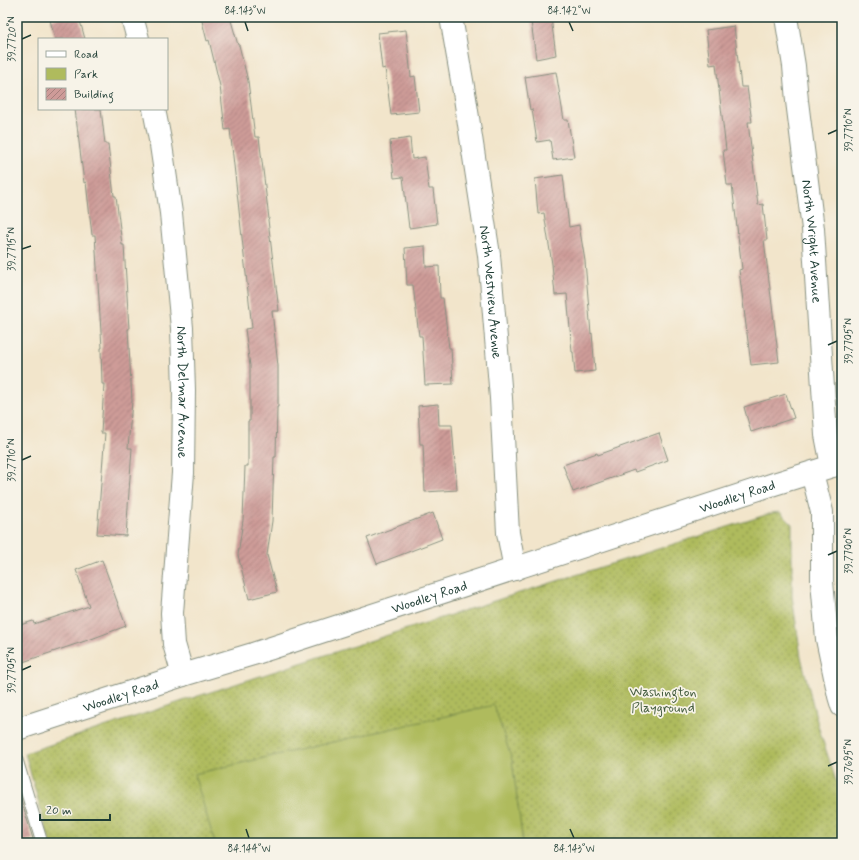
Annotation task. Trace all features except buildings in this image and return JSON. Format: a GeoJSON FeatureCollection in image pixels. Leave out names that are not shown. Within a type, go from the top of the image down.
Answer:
{"type":"FeatureCollection","features":[{"type":"Feature","properties":{"kind":"street"},"geometry":{"type":"LineString","coordinates":[[132,17],[138,38]]}},
{"type":"Feature","properties":{"kind":"street","name":"North Westview Avenue"},"geometry":{"type":"LineString","coordinates":[[451,17],[465,98],[488,255],[501,398],[508,533],[514,569]]}},
{"type":"Feature","properties":{"kind":"street","name":"North Wright Avenue"},"geometry":{"type":"LineString","coordinates":[[786,17],[794,66],[813,229],[829,467],[822,512],[822,581],[827,639],[838,696],[842,706]]}},
{"type":"Feature","properties":{"kind":"street","name":"North Delmar Avenue"},"geometry":{"type":"LineString","coordinates":[[154,110],[172,213],[182,328],[184,390],[183,473],[172,612],[174,644],[183,675]]}},
{"type":"Feature","properties":{"kind":"street","name":"Woodley Road"},"geometry":{"type":"LineString","coordinates":[[17,729],[829,467]]}},
{"type":"Feature","properties":{"kind":"lane"},"geometry":{"type":"LineString","coordinates":[[17,760],[42,843]]}},
{"type":"Feature","properties":{"kind":"green space","name":"Washington Playground"},"geometry":{"type":"Polygon","coordinates":[[[780,512],[792,524],[792,596],[801,657],[819,729],[842,799],[842,843],[50,843],[25,753],[519,593],[772,513],[780,512]]]}},
{"type":"Feature","properties":{"kind":"green space"},"geometry":{"type":"Polygon","coordinates":[[[494,705],[512,760],[522,836],[521,843],[215,843],[194,774],[494,705]]]}}]}
